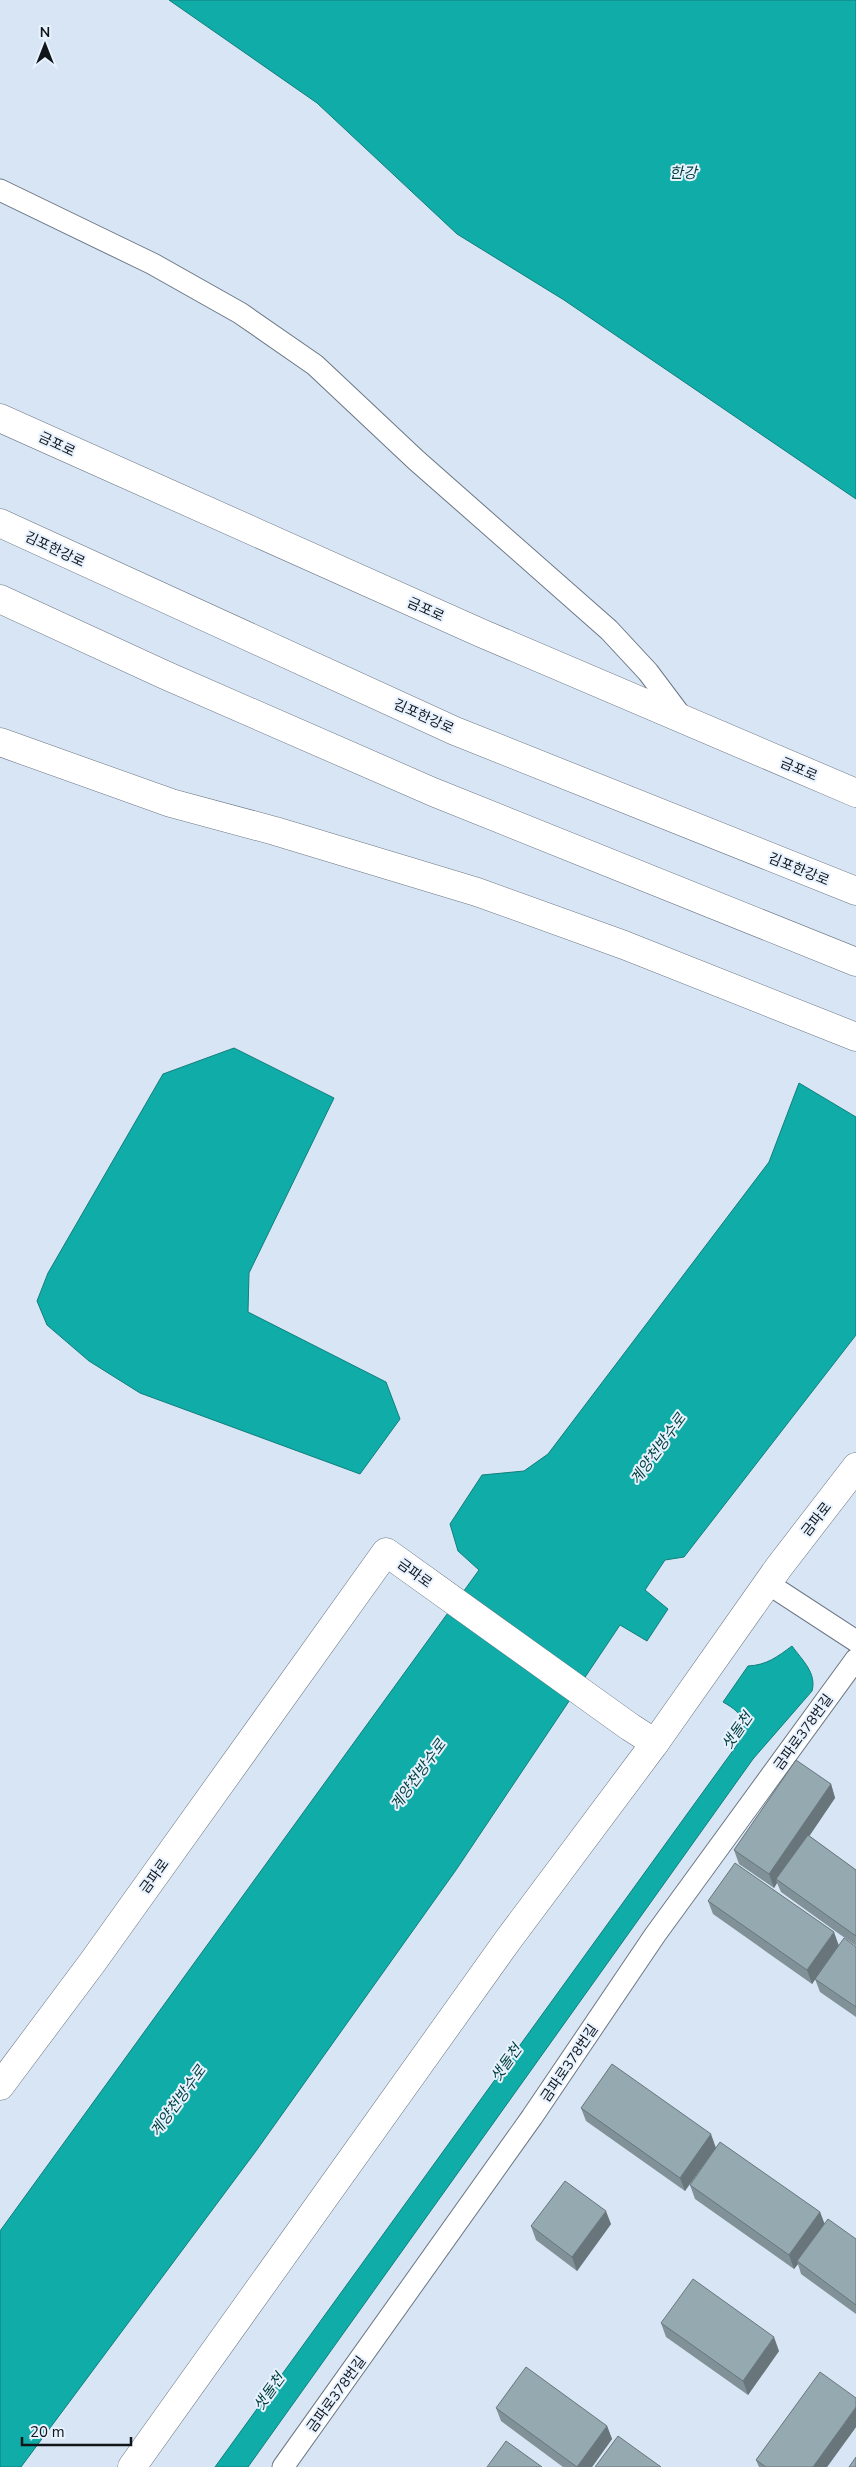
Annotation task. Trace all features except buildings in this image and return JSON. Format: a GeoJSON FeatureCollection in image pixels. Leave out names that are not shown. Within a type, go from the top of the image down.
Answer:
{"type":"FeatureCollection","features":[{"type":"Feature","properties":{"kind":"main road","name":"금포로"},"geometry":{"type":"LineString","coordinates":[[0,418],[204,511],[856,793]]}},
{"type":"Feature","properties":{"kind":"main road","name":"김포한강로"},"geometry":{"type":"LineString","coordinates":[[0,523],[455,731],[856,892]]}},
{"type":"Feature","properties":{"kind":"main road"},"geometry":{"type":"LineString","coordinates":[[0,599],[165,675],[433,792],[856,962]]}},
{"type":"Feature","properties":{"kind":"main road"},"geometry":{"type":"LineString","coordinates":[[0,742],[171,803],[477,892],[633,949],[856,1037]]}},
{"type":"Feature","properties":{"kind":"main road","name":"금파로"},"geometry":{"type":"LineString","coordinates":[[0,2086],[92,1962],[386,1552],[655,1743],[767,1583],[856,1467]]}},
{"type":"Feature","properties":{"kind":"main road"},"geometry":{"type":"LineString","coordinates":[[132,2467],[503,1948],[655,1743]]}},
{"type":"Feature","properties":{"kind":"lane"},"geometry":{"type":"LineString","coordinates":[[0,190],[153,264],[240,313],[315,365],[416,460],[609,630],[648,672],[684,720]]}},
{"type":"Feature","properties":{"kind":"lane"},"geometry":{"type":"LineString","coordinates":[[767,1583],[856,1640]]}},
{"type":"Feature","properties":{"kind":"lane","name":"금파로378번길"},"geometry":{"type":"LineString","coordinates":[[282,2467],[532,2117],[655,1935],[856,1659]]}},
{"type":"Feature","properties":{"kind":"water","name":"한강"},"geometry":{"type":"Polygon","coordinates":[[[169,0],[856,0],[856,499],[564,300],[457,234],[317,103],[169,0]]]}},
{"type":"Feature","properties":{"kind":"water"},"geometry":{"type":"Polygon","coordinates":[[[234,1048],[334,1098],[249,1273],[248,1312],[386,1382],[400,1419],[360,1474],[140,1393],[89,1361],[47,1325],[37,1301],[48,1273],[163,1074],[234,1048]]]}},
{"type":"Feature","properties":{"kind":"water","name":"계양천방수로"},"geometry":{"type":"Polygon","coordinates":[[[799,1083],[856,1117],[856,1335],[684,1557],[665,1560],[645,1590],[668,1609],[647,1641],[620,1625],[456,1870],[256,2151],[21,2467],[0,2467],[0,2231],[479,1570],[458,1551],[450,1524],[482,1475],[524,1471],[548,1454],[769,1162],[799,1083]]]}},
{"type":"Feature","properties":{"kind":"water"},"geometry":{"type":"Polygon","coordinates":[[[792,1646],[811,1673],[812,1691],[753,1759],[248,2467],[215,2467],[737,1745],[743,1725],[742,1720],[736,1711],[723,1702],[748,1666],[766,1662],[792,1646]]]}},
{"type":"Feature","properties":{"kind":"water label","name":"샛돌천"},"geometry":{"type":"Point","coordinates":[737,1731]}},
{"type":"Feature","properties":{"kind":"water label","name":"샛돌천"},"geometry":{"type":"Point","coordinates":[506,2063]}},
{"type":"Feature","properties":{"kind":"water label","name":"샛돌천"},"geometry":{"type":"Point","coordinates":[269,2392]}}]}
